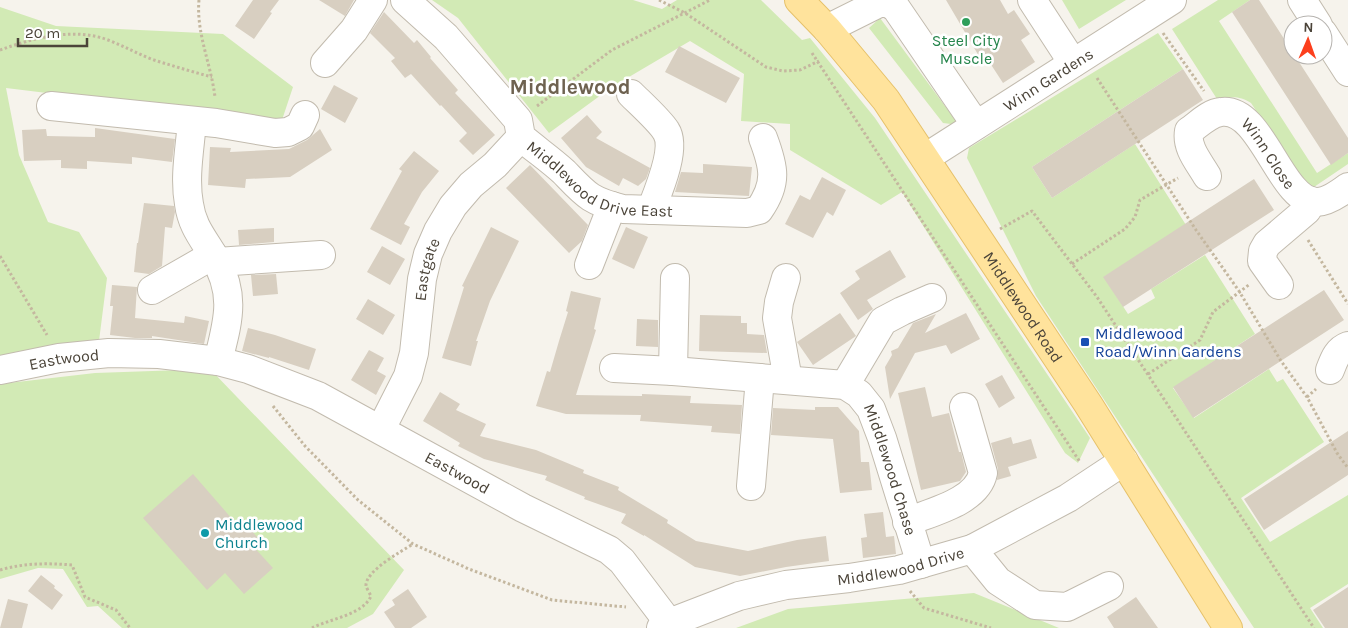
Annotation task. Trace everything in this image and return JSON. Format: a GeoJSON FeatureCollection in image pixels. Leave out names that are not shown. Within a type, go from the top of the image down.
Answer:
{"type":"FeatureCollection","features":[{"type":"Feature","properties":{"kind":"main road","name":"Middlewood Road"},"geometry":{"type":"LineString","coordinates":[[799,0],[834,37],[886,100],[1124,461],[1228,628]]}},
{"type":"Feature","properties":{"kind":"street"},"geometry":{"type":"LineString","coordinates":[[326,63],[354,30],[373,0]]}},
{"type":"Feature","properties":{"kind":"street","name":"Middlewood Drive East"},"geometry":{"type":"LineString","coordinates":[[405,0],[446,37],[520,129],[577,188],[590,198],[623,209],[746,212],[759,210],[768,198],[774,179],[772,161],[763,138]]}},
{"type":"Feature","properties":{"kind":"street"},"geometry":{"type":"LineString","coordinates":[[1032,0],[1078,60]]}},
{"type":"Feature","properties":{"kind":"street","name":"Winn Gardens"},"geometry":{"type":"LineString","coordinates":[[925,158],[1172,0]]}},
{"type":"Feature","properties":{"kind":"street"},"geometry":{"type":"LineString","coordinates":[[1302,0],[1312,15]]}},
{"type":"Feature","properties":{"kind":"street"},"geometry":{"type":"LineString","coordinates":[[834,37],[878,2],[888,2],[896,8],[976,125]]}},
{"type":"Feature","properties":{"kind":"street"},"geometry":{"type":"LineString","coordinates":[[1333,49],[1348,72]]}},
{"type":"Feature","properties":{"kind":"street"},"geometry":{"type":"LineString","coordinates":[[631,94],[667,131],[670,144],[664,172],[651,210]]}},
{"type":"Feature","properties":{"kind":"street"},"geometry":{"type":"LineString","coordinates":[[51,106],[204,122],[275,133],[288,132],[300,126],[305,115]]}},
{"type":"Feature","properties":{"kind":"street","name":"Winn Close"},"geometry":{"type":"LineString","coordinates":[[1204,170],[1189,145],[1189,131],[1212,114],[1227,111],[1239,115],[1251,128],[1298,195],[1311,201],[1320,202],[1348,187]]}},
{"type":"Feature","properties":{"kind":"street"},"geometry":{"type":"LineString","coordinates":[[204,122],[188,180],[188,204],[194,224],[225,279],[230,302],[228,320],[218,361]]}},
{"type":"Feature","properties":{"kind":"street","name":"Eastgate"},"geometry":{"type":"LineString","coordinates":[[381,429],[408,376],[414,353],[422,280],[428,254],[438,231],[452,206],[495,165],[520,129]]}},
{"type":"Feature","properties":{"kind":"street","name":"Winn Close"},"geometry":{"type":"LineString","coordinates":[[1274,278],[1262,262],[1266,244],[1307,210],[1311,201]]}},
{"type":"Feature","properties":{"kind":"street"},"geometry":{"type":"LineString","coordinates":[[589,265],[612,206]]}},
{"type":"Feature","properties":{"kind":"street"},"geometry":{"type":"LineString","coordinates":[[152,290],[215,259],[321,254]]}},
{"type":"Feature","properties":{"kind":"street"},"geometry":{"type":"LineString","coordinates":[[673,371],[675,278]]}},
{"type":"Feature","properties":{"kind":"street"},"geometry":{"type":"LineString","coordinates":[[786,278],[779,302],[777,318],[788,380]]}},
{"type":"Feature","properties":{"kind":"street"},"geometry":{"type":"LineString","coordinates":[[614,368],[673,371],[845,386],[883,321],[932,298]]}},
{"type":"Feature","properties":{"kind":"street"},"geometry":{"type":"LineString","coordinates":[[1330,370],[1336,354],[1348,346]]}},
{"type":"Feature","properties":{"kind":"street","name":"Eastwood"},"geometry":{"type":"LineString","coordinates":[[0,370],[59,358],[109,353],[159,354],[218,361],[248,369],[318,396],[523,508],[609,550],[622,561],[665,625]]}},
{"type":"Feature","properties":{"kind":"street"},"geometry":{"type":"LineString","coordinates":[[751,486],[760,378]]}},
{"type":"Feature","properties":{"kind":"street","name":"Middlewood Chase"},"geometry":{"type":"LineString","coordinates":[[845,386],[858,394],[871,409],[882,438],[906,522],[910,567]]}},
{"type":"Feature","properties":{"kind":"street"},"geometry":{"type":"LineString","coordinates":[[906,522],[965,498],[981,482],[983,473],[964,407]]}},
{"type":"Feature","properties":{"kind":"street","name":"Middlewood Drive"},"geometry":{"type":"LineString","coordinates":[[665,625],[739,596],[786,585],[849,578],[910,567],[972,549],[1068,498],[1124,461]]}},
{"type":"Feature","properties":{"kind":"street"},"geometry":{"type":"LineString","coordinates":[[972,549],[998,581],[1035,605],[1067,607],[1109,586]]}},
{"type":"Feature","properties":{"kind":"path"},"geometry":{"type":"LineString","coordinates":[[198,0],[197,17],[215,96],[204,122]]}},
{"type":"Feature","properties":{"kind":"path"},"geometry":{"type":"LineString","coordinates":[[659,0],[685,13],[766,67],[783,71],[800,70],[818,62],[834,37]]}},
{"type":"Feature","properties":{"kind":"path"},"geometry":{"type":"LineString","coordinates":[[520,129],[612,50],[710,0]]}},
{"type":"Feature","properties":{"kind":"path"},"geometry":{"type":"LineString","coordinates":[[0,50],[51,36],[82,36],[106,39],[153,59],[212,78]]}},
{"type":"Feature","properties":{"kind":"path"},"geometry":{"type":"LineString","coordinates":[[806,46],[1093,482]]}},
{"type":"Feature","properties":{"kind":"path"},"geometry":{"type":"LineString","coordinates":[[1078,60],[1167,185],[1239,291],[1281,361],[1306,397],[1336,453],[1348,468]]}},
{"type":"Feature","properties":{"kind":"path"},"geometry":{"type":"LineString","coordinates":[[1072,264],[1125,229],[1135,217],[1140,200],[1167,185],[1204,170]]}},
{"type":"Feature","properties":{"kind":"path"},"geometry":{"type":"LineString","coordinates":[[980,240],[1032,211],[1097,296],[1314,628]]}},
{"type":"Feature","properties":{"kind":"path"},"geometry":{"type":"LineString","coordinates":[[0,256],[59,358]]}},
{"type":"Feature","properties":{"kind":"path"},"geometry":{"type":"LineString","coordinates":[[1148,374],[1200,340],[1213,312],[1239,291],[1274,278]]}},
{"type":"Feature","properties":{"kind":"path"},"geometry":{"type":"LineString","coordinates":[[272,404],[305,446],[358,500],[413,544],[469,569],[552,600],[633,608]]}},
{"type":"Feature","properties":{"kind":"path"},"geometry":{"type":"LineString","coordinates":[[312,628],[352,613],[368,603],[371,596],[366,586],[368,576],[413,544]]}},
{"type":"Feature","properties":{"kind":"path"},"geometry":{"type":"LineString","coordinates":[[0,570],[18,565],[72,565],[85,597],[116,610],[130,628]]}},
{"type":"Feature","properties":{"kind":"path"},"geometry":{"type":"LineString","coordinates":[[910,567],[906,587],[924,608],[991,628]]}},
{"type":"Feature","properties":{"kind":"green space"},"geometry":{"type":"Polygon","coordinates":[[[432,0],[633,0],[662,9],[677,0],[761,0],[802,40],[810,38],[875,118],[1090,438],[1078,463],[1065,453],[902,192],[881,205],[790,150],[790,124],[741,121],[744,74],[690,41],[612,87],[549,133],[458,18],[432,0]]]}},
{"type":"Feature","properties":{"kind":"green space"},"geometry":{"type":"Polygon","coordinates":[[[1062,0],[1126,0],[1079,29],[1062,0]]]}},
{"type":"Feature","properties":{"kind":"green space"},"geometry":{"type":"Polygon","coordinates":[[[1218,0],[1250,0],[1219,21],[1317,173],[1348,153],[1348,164],[1314,187],[1306,187],[1251,103],[1247,100],[1230,97],[1217,99],[1172,29],[1218,0]]]}},
{"type":"Feature","properties":{"kind":"green space"},"geometry":{"type":"Polygon","coordinates":[[[0,7],[56,26],[223,34],[293,87],[282,120],[6,88],[19,155],[48,222],[79,232],[107,278],[99,341],[0,359],[0,7]]]}},
{"type":"Feature","properties":{"kind":"green space"},"geometry":{"type":"Polygon","coordinates":[[[880,18],[959,125],[943,123],[869,28],[880,18]]]}},
{"type":"Feature","properties":{"kind":"green space"},"geometry":{"type":"Polygon","coordinates":[[[1158,33],[1183,69],[1032,167],[1052,198],[1135,144],[1186,225],[1104,277],[1128,314],[1155,298],[1151,289],[1205,255],[1255,334],[1173,388],[1194,418],[1269,369],[1277,382],[1283,379],[1324,442],[1241,498],[1270,542],[1348,495],[1348,584],[1310,608],[1323,628],[1254,628],[1036,296],[967,158],[969,148],[1158,33]]]}},
{"type":"Feature","properties":{"kind":"green space"},"geometry":{"type":"Polygon","coordinates":[[[210,369],[404,570],[373,614],[347,628],[122,628],[98,606],[87,607],[63,569],[38,568],[0,579],[0,384],[95,373],[210,369]]]}},
{"type":"Feature","properties":{"kind":"green space"},"geometry":{"type":"Polygon","coordinates":[[[974,593],[1059,628],[736,628],[788,609],[974,593]]]}},
{"type":"Feature","properties":{"kind":"building"},"geometry":{"type":"Polygon","coordinates":[[[253,0],[279,0],[254,39],[235,26],[253,0]]]}},
{"type":"Feature","properties":{"kind":"building"},"geometry":{"type":"Polygon","coordinates":[[[319,0],[354,0],[345,16],[319,0]]]}},
{"type":"Feature","properties":{"kind":"building"},"geometry":{"type":"Polygon","coordinates":[[[946,0],[1000,0],[1008,14],[1014,10],[1030,34],[1021,40],[1035,62],[1003,83],[988,60],[983,63],[946,0]]]}},
{"type":"Feature","properties":{"kind":"building"},"geometry":{"type":"Polygon","coordinates":[[[1250,0],[1259,0],[1283,37],[1283,65],[1301,65],[1348,138],[1348,153],[1331,165],[1232,12],[1250,0]]]}},
{"type":"Feature","properties":{"kind":"building"},"geometry":{"type":"Polygon","coordinates":[[[384,12],[414,43],[417,40],[458,90],[455,93],[495,135],[473,155],[459,141],[467,133],[411,74],[405,78],[391,61],[395,58],[370,33],[384,12]]]}},
{"type":"Feature","properties":{"kind":"building"},"geometry":{"type":"Polygon","coordinates":[[[679,46],[740,78],[726,103],[665,72],[679,46]]]}},
{"type":"Feature","properties":{"kind":"building"},"geometry":{"type":"Polygon","coordinates":[[[1183,69],[1203,100],[1052,198],[1032,167],[1183,69]]]}},
{"type":"Feature","properties":{"kind":"building"},"geometry":{"type":"Polygon","coordinates":[[[334,85],[358,98],[345,123],[321,109],[334,85]]]}},
{"type":"Feature","properties":{"kind":"building"},"geometry":{"type":"Polygon","coordinates":[[[587,115],[602,132],[596,138],[650,168],[646,179],[638,186],[623,178],[619,186],[586,167],[561,138],[587,115]]]}},
{"type":"Feature","properties":{"kind":"building"},"geometry":{"type":"Polygon","coordinates":[[[95,128],[175,139],[172,162],[132,157],[132,164],[87,161],[87,169],[61,168],[61,160],[24,161],[22,130],[46,129],[47,136],[95,137],[95,128]]]}},
{"type":"Feature","properties":{"kind":"building"},"geometry":{"type":"Polygon","coordinates":[[[320,129],[332,150],[290,177],[246,179],[245,188],[208,185],[210,147],[231,148],[230,152],[289,149],[307,140],[320,129]]]}},
{"type":"Feature","properties":{"kind":"building"},"geometry":{"type":"Polygon","coordinates":[[[414,151],[439,171],[422,192],[404,224],[410,227],[401,245],[370,229],[402,171],[399,169],[414,151]]]}},
{"type":"Feature","properties":{"kind":"building"},"geometry":{"type":"Polygon","coordinates":[[[703,164],[752,167],[749,196],[675,192],[681,172],[703,173],[703,164]]]}},
{"type":"Feature","properties":{"kind":"building"},"geometry":{"type":"Polygon","coordinates":[[[530,165],[588,225],[582,241],[569,253],[506,188],[530,165]]]}},
{"type":"Feature","properties":{"kind":"building"},"geometry":{"type":"Polygon","coordinates":[[[822,177],[846,190],[833,216],[827,212],[813,238],[785,224],[800,195],[810,200],[822,177]]]}},
{"type":"Feature","properties":{"kind":"building"},"geometry":{"type":"Polygon","coordinates":[[[1254,179],[1274,210],[1123,307],[1103,277],[1254,179]]]}},
{"type":"Feature","properties":{"kind":"building"},"geometry":{"type":"Polygon","coordinates":[[[144,203],[174,206],[175,212],[172,228],[165,227],[162,266],[149,274],[134,272],[144,203]]]}},
{"type":"Feature","properties":{"kind":"building"},"geometry":{"type":"Polygon","coordinates":[[[491,227],[519,241],[490,301],[476,341],[478,341],[471,366],[442,358],[464,287],[462,286],[491,227]]]}},
{"type":"Feature","properties":{"kind":"building"},"geometry":{"type":"Polygon","coordinates":[[[626,227],[648,237],[634,269],[612,259],[626,227]]]}},
{"type":"Feature","properties":{"kind":"building"},"geometry":{"type":"Polygon","coordinates":[[[274,228],[274,242],[239,245],[238,230],[274,228]]]}},
{"type":"Feature","properties":{"kind":"building"},"geometry":{"type":"Polygon","coordinates":[[[382,246],[405,259],[390,285],[367,272],[382,246]]]}},
{"type":"Feature","properties":{"kind":"building"},"geometry":{"type":"Polygon","coordinates":[[[890,250],[906,277],[867,300],[873,309],[858,320],[840,293],[860,279],[855,271],[890,250]]]}},
{"type":"Feature","properties":{"kind":"building"},"geometry":{"type":"Polygon","coordinates":[[[276,274],[278,294],[253,296],[251,275],[276,274]]]}},
{"type":"Feature","properties":{"kind":"building"},"geometry":{"type":"Polygon","coordinates":[[[112,285],[137,287],[135,318],[184,323],[185,316],[209,321],[204,344],[152,336],[152,338],[135,338],[110,335],[113,306],[110,306],[112,285]]]}},
{"type":"Feature","properties":{"kind":"building"},"geometry":{"type":"Polygon","coordinates":[[[1324,290],[1344,320],[1193,418],[1173,387],[1324,290]]]}},
{"type":"Feature","properties":{"kind":"building"},"geometry":{"type":"Polygon","coordinates":[[[571,291],[601,298],[594,329],[596,330],[576,395],[642,396],[642,394],[691,396],[690,403],[742,405],[740,434],[711,432],[712,426],[640,421],[641,415],[566,414],[536,406],[547,371],[550,372],[568,312],[566,311],[571,291]]]}},
{"type":"Feature","properties":{"kind":"building"},"geometry":{"type":"Polygon","coordinates":[[[368,299],[395,315],[383,335],[356,319],[368,299]]]}},
{"type":"Feature","properties":{"kind":"building"},"geometry":{"type":"Polygon","coordinates":[[[840,313],[856,336],[813,365],[797,342],[840,313]]]}},
{"type":"Feature","properties":{"kind":"building"},"geometry":{"type":"Polygon","coordinates":[[[966,313],[980,339],[951,354],[946,345],[915,353],[890,399],[885,367],[892,355],[891,351],[898,348],[913,323],[936,314],[925,333],[966,313]]]}},
{"type":"Feature","properties":{"kind":"building"},"geometry":{"type":"Polygon","coordinates":[[[700,315],[741,316],[741,323],[747,323],[747,334],[764,335],[767,353],[699,351],[700,315]]]}},
{"type":"Feature","properties":{"kind":"building"},"geometry":{"type":"Polygon","coordinates":[[[637,319],[658,320],[658,347],[636,346],[637,319]]]}},
{"type":"Feature","properties":{"kind":"building"},"geometry":{"type":"Polygon","coordinates":[[[248,328],[316,349],[309,370],[269,357],[242,351],[248,328]]]}},
{"type":"Feature","properties":{"kind":"building"},"geometry":{"type":"Polygon","coordinates":[[[369,350],[384,358],[377,371],[386,376],[376,395],[351,380],[369,350]]]}},
{"type":"Feature","properties":{"kind":"building"},"geometry":{"type":"Polygon","coordinates":[[[1002,375],[1015,398],[999,408],[985,384],[1002,375]]]}},
{"type":"Feature","properties":{"kind":"building"},"geometry":{"type":"Polygon","coordinates":[[[925,387],[932,417],[949,413],[966,472],[960,481],[921,490],[898,393],[925,387]]]}},
{"type":"Feature","properties":{"kind":"building"},"geometry":{"type":"Polygon","coordinates":[[[440,392],[460,404],[456,410],[486,424],[480,436],[536,450],[584,470],[583,473],[619,487],[618,490],[668,520],[667,523],[696,541],[748,551],[797,540],[826,536],[829,561],[740,576],[695,567],[621,523],[626,514],[584,499],[585,497],[545,480],[547,476],[484,459],[458,446],[460,443],[423,421],[440,392]]]}},
{"type":"Feature","properties":{"kind":"building"},"geometry":{"type":"Polygon","coordinates":[[[815,407],[838,407],[859,431],[861,462],[869,462],[872,490],[840,493],[833,439],[771,435],[773,408],[815,410],[815,407]]]}},
{"type":"Feature","properties":{"kind":"building"},"geometry":{"type":"Polygon","coordinates":[[[1348,431],[1348,475],[1264,530],[1244,499],[1348,431]]]}},
{"type":"Feature","properties":{"kind":"building"},"geometry":{"type":"Polygon","coordinates":[[[1011,437],[1013,444],[1031,439],[1037,458],[1008,467],[1011,476],[997,480],[998,469],[991,443],[1011,437]]]}},
{"type":"Feature","properties":{"kind":"building","name":"Middlewood Church"},"geometry":{"type":"Polygon","coordinates":[[[193,474],[240,528],[245,523],[258,538],[251,544],[273,568],[244,594],[225,573],[207,590],[143,518],[193,474]]]}},
{"type":"Feature","properties":{"kind":"building"},"geometry":{"type":"Polygon","coordinates":[[[883,512],[886,537],[894,536],[896,554],[863,558],[861,538],[867,537],[864,514],[883,512]]]}},
{"type":"Feature","properties":{"kind":"building"},"geometry":{"type":"Polygon","coordinates":[[[41,575],[63,595],[52,610],[28,591],[41,575]]]}},
{"type":"Feature","properties":{"kind":"building"},"geometry":{"type":"Polygon","coordinates":[[[1348,587],[1348,628],[1325,628],[1313,610],[1348,587]]]}},
{"type":"Feature","properties":{"kind":"building"},"geometry":{"type":"Polygon","coordinates":[[[408,589],[427,617],[411,628],[395,628],[384,612],[395,605],[392,600],[408,589]]]}},
{"type":"Feature","properties":{"kind":"building"},"geometry":{"type":"Polygon","coordinates":[[[1136,597],[1158,628],[1114,628],[1107,617],[1136,597]]]}},
{"type":"Feature","properties":{"kind":"building"},"geometry":{"type":"Polygon","coordinates":[[[8,599],[28,604],[22,628],[0,628],[8,599]]]}},
{"type":"Feature","properties":{"kind":"place","name":"Steel City Muscle"},"geometry":{"type":"Point","coordinates":[966,22]}},
{"type":"Feature","properties":{"kind":"place","name":"Middlewood Road/Winn Gardens"},"geometry":{"type":"Point","coordinates":[1085,342]}},
{"type":"Feature","properties":{"kind":"place","name":"Middlewood Church"},"geometry":{"type":"Point","coordinates":[205,533]}},
{"type":"Feature","properties":{"kind":"district","name":"Middlewood"},"geometry":{"type":"Point","coordinates":[570,87]}}]}
